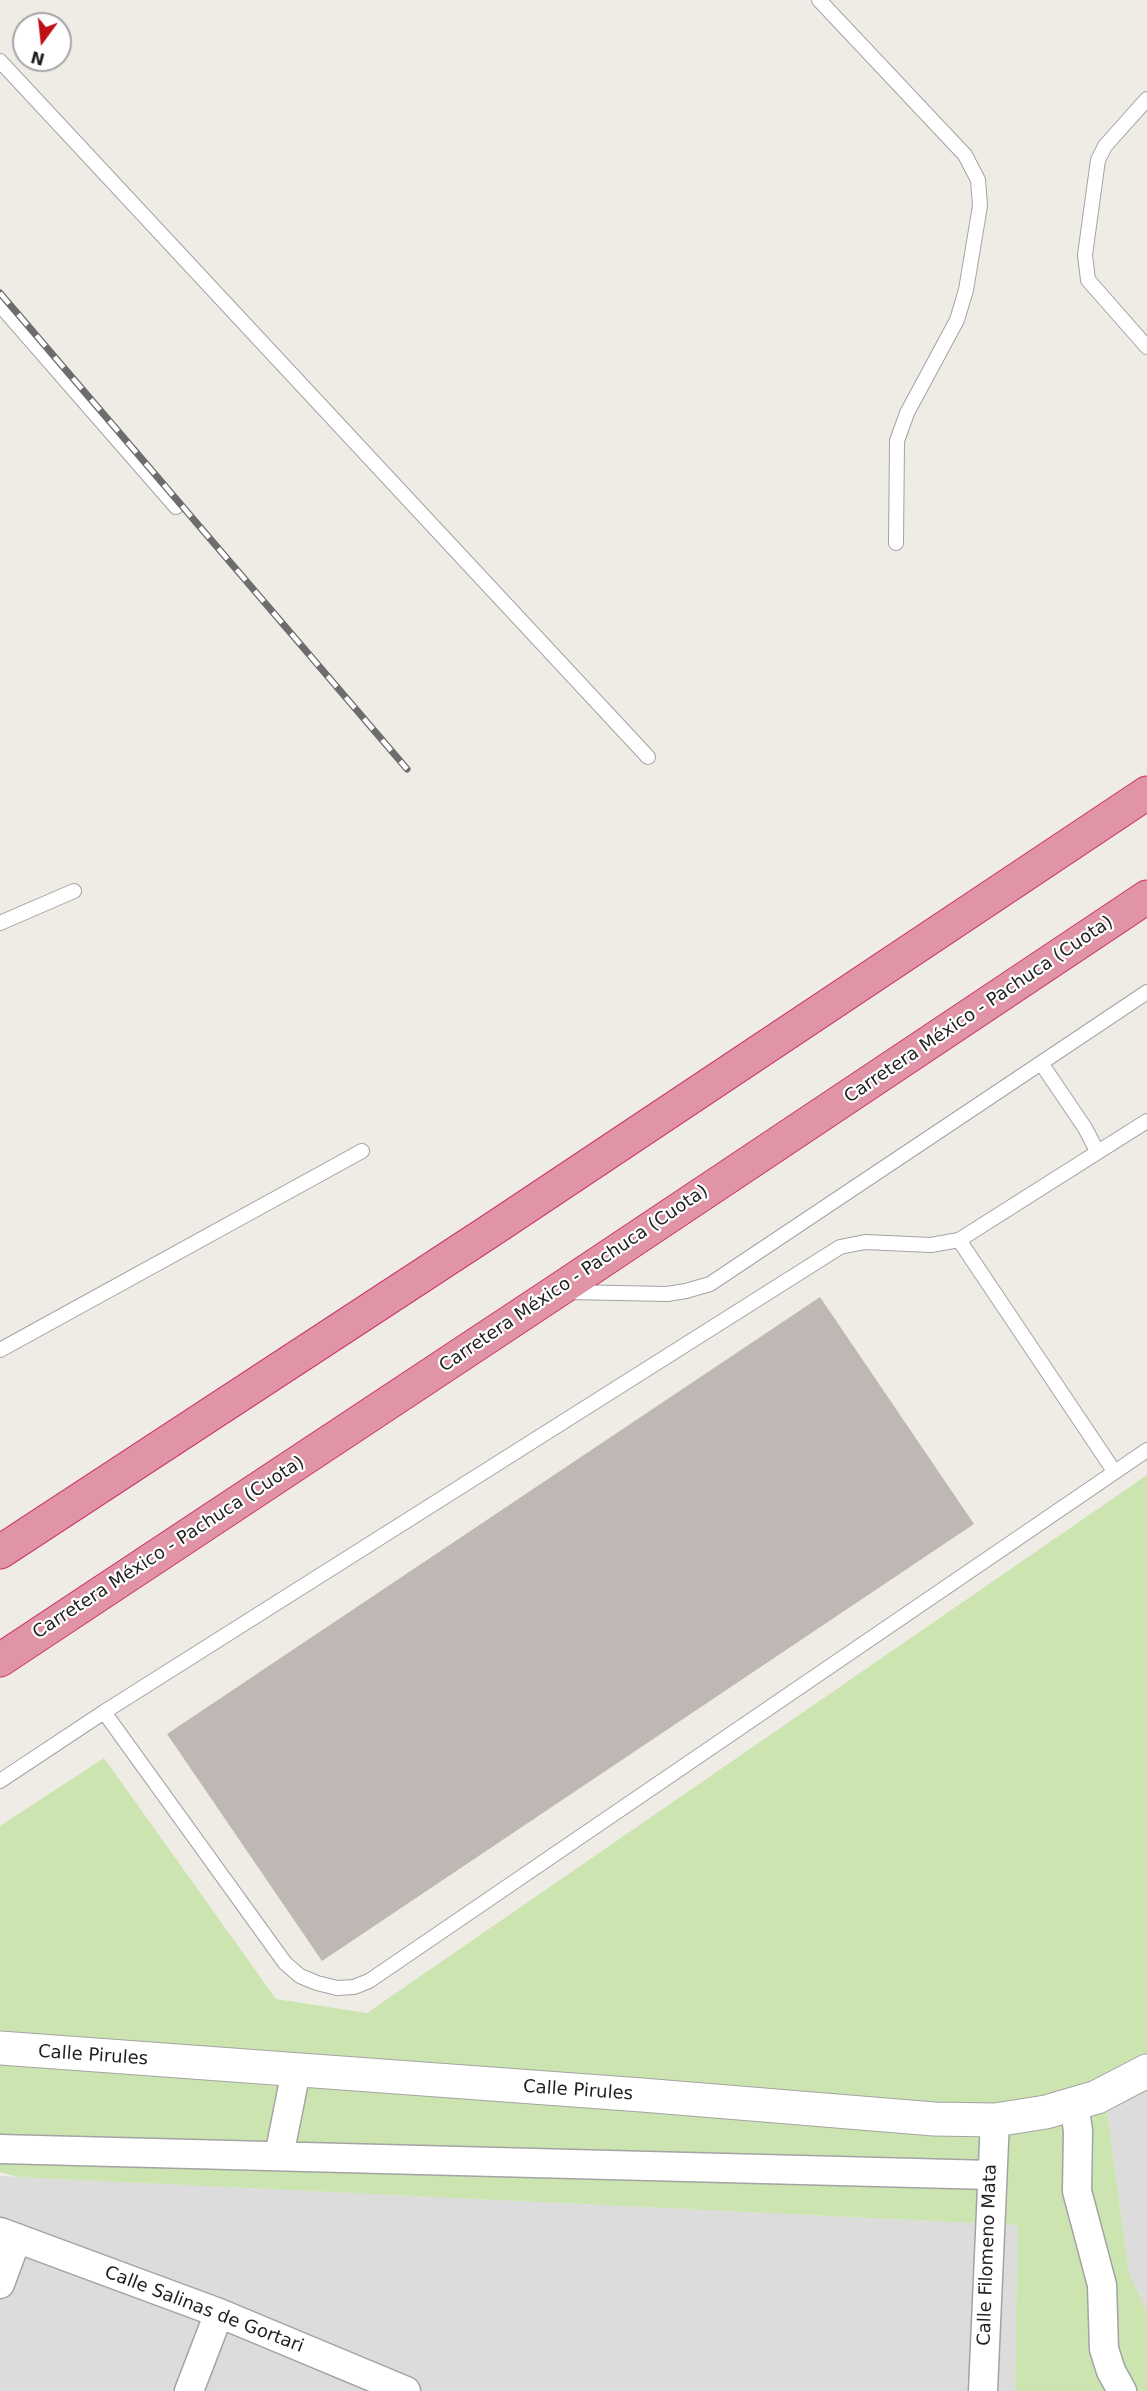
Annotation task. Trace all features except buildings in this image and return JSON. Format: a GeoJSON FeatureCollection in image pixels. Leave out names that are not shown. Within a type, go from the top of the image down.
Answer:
{"type":"FeatureCollection","features":[{"type":"Feature","properties":{"kind":"highway"},"geometry":{"type":"LineString","coordinates":[[0,1551],[502,1222],[1147,793]]}},
{"type":"Feature","properties":{"kind":"highway","name":"Carretera México - Pachuca (Cuota)"},"geometry":{"type":"LineString","coordinates":[[0,1660],[557,1292],[1147,897]]}},
{"type":"Feature","properties":{"kind":"street","name":"Calle Pirules"},"geometry":{"type":"LineString","coordinates":[[0,2048],[934,2119],[995,2120],[1046,2112],[1097,2097],[1147,2071]]}},
{"type":"Feature","properties":{"kind":"street"},"geometry":{"type":"LineString","coordinates":[[279,2156],[296,2071]]}},
{"type":"Feature","properties":{"kind":"street"},"geometry":{"type":"LineString","coordinates":[[1070,2106],[1076,2117],[1078,2131],[1077,2191],[1102,2285],[1104,2349],[1111,2371],[1122,2391]]}},
{"type":"Feature","properties":{"kind":"street","name":"Calle Filomeno Mata"},"geometry":{"type":"LineString","coordinates":[[983,2391],[995,2120]]}},
{"type":"Feature","properties":{"kind":"street"},"geometry":{"type":"LineString","coordinates":[[0,2149],[991,2175]]}},
{"type":"Feature","properties":{"kind":"street"},"geometry":{"type":"LineString","coordinates":[[0,2284],[8,2235]]}},
{"type":"Feature","properties":{"kind":"street","name":"Calle Salinas de Gortari"},"geometry":{"type":"LineString","coordinates":[[8,2235],[219,2313],[406,2391]]}},
{"type":"Feature","properties":{"kind":"street"},"geometry":{"type":"LineString","coordinates":[[189,2391],[219,2313]]}},
{"type":"Feature","properties":{"kind":"lane"},"geometry":{"type":"LineString","coordinates":[[819,0],[965,155],[978,180],[980,206],[966,290],[957,320],[907,413],[897,441],[896,543]]}},
{"type":"Feature","properties":{"kind":"lane"},"geometry":{"type":"LineString","coordinates":[[0,61],[648,757]]}},
{"type":"Feature","properties":{"kind":"lane"},"geometry":{"type":"LineString","coordinates":[[1147,99],[1105,146],[1098,160],[1085,255],[1088,279],[1147,348]]}},
{"type":"Feature","properties":{"kind":"lane"},"geometry":{"type":"LineString","coordinates":[[0,305],[176,507]]}},
{"type":"Feature","properties":{"kind":"lane"},"geometry":{"type":"LineString","coordinates":[[0,923],[74,891]]}},
{"type":"Feature","properties":{"kind":"lane"},"geometry":{"type":"LineString","coordinates":[[557,1292],[667,1294],[686,1292],[710,1284],[1147,992]]}},
{"type":"Feature","properties":{"kind":"lane"},"geometry":{"type":"LineString","coordinates":[[1041,1063],[1085,1128],[1096,1151]]}},
{"type":"Feature","properties":{"kind":"lane"},"geometry":{"type":"LineString","coordinates":[[0,1781],[104,1712],[840,1247],[865,1242],[931,1245],[959,1240],[1096,1151],[1147,1121]]}},
{"type":"Feature","properties":{"kind":"lane"},"geometry":{"type":"LineString","coordinates":[[0,1350],[362,1151]]}},
{"type":"Feature","properties":{"kind":"lane"},"geometry":{"type":"LineString","coordinates":[[959,1240],[1114,1471]]}},
{"type":"Feature","properties":{"kind":"lane"},"geometry":{"type":"LineString","coordinates":[[104,1712],[285,1963],[300,1976],[317,1983],[338,1988],[354,1987],[369,1981],[1147,1450]]}},
{"type":"Feature","properties":{"kind":"shaded area"},"geometry":{"type":"Polygon","coordinates":[[[1147,2091],[1147,2312],[1129,2273],[1107,2111],[1147,2091]]]}},
{"type":"Feature","properties":{"kind":"shaded area"},"geometry":{"type":"Polygon","coordinates":[[[0,2176],[1019,2225],[1015,2391],[0,2391],[0,2176]]]}},
{"type":"Feature","properties":{"kind":"green space"},"geometry":{"type":"Polygon","coordinates":[[[1147,1475],[1147,2091],[1107,2111],[1129,2273],[1147,2312],[1147,2391],[1015,2391],[1018,2225],[18,2177],[0,2172],[0,1826],[104,1758],[276,1999],[367,2013],[1147,1475]]]}},
{"type":"Feature","properties":{"kind":"railway"},"geometry":{"type":"LineString","coordinates":[[0,293],[407,769]]}}]}
